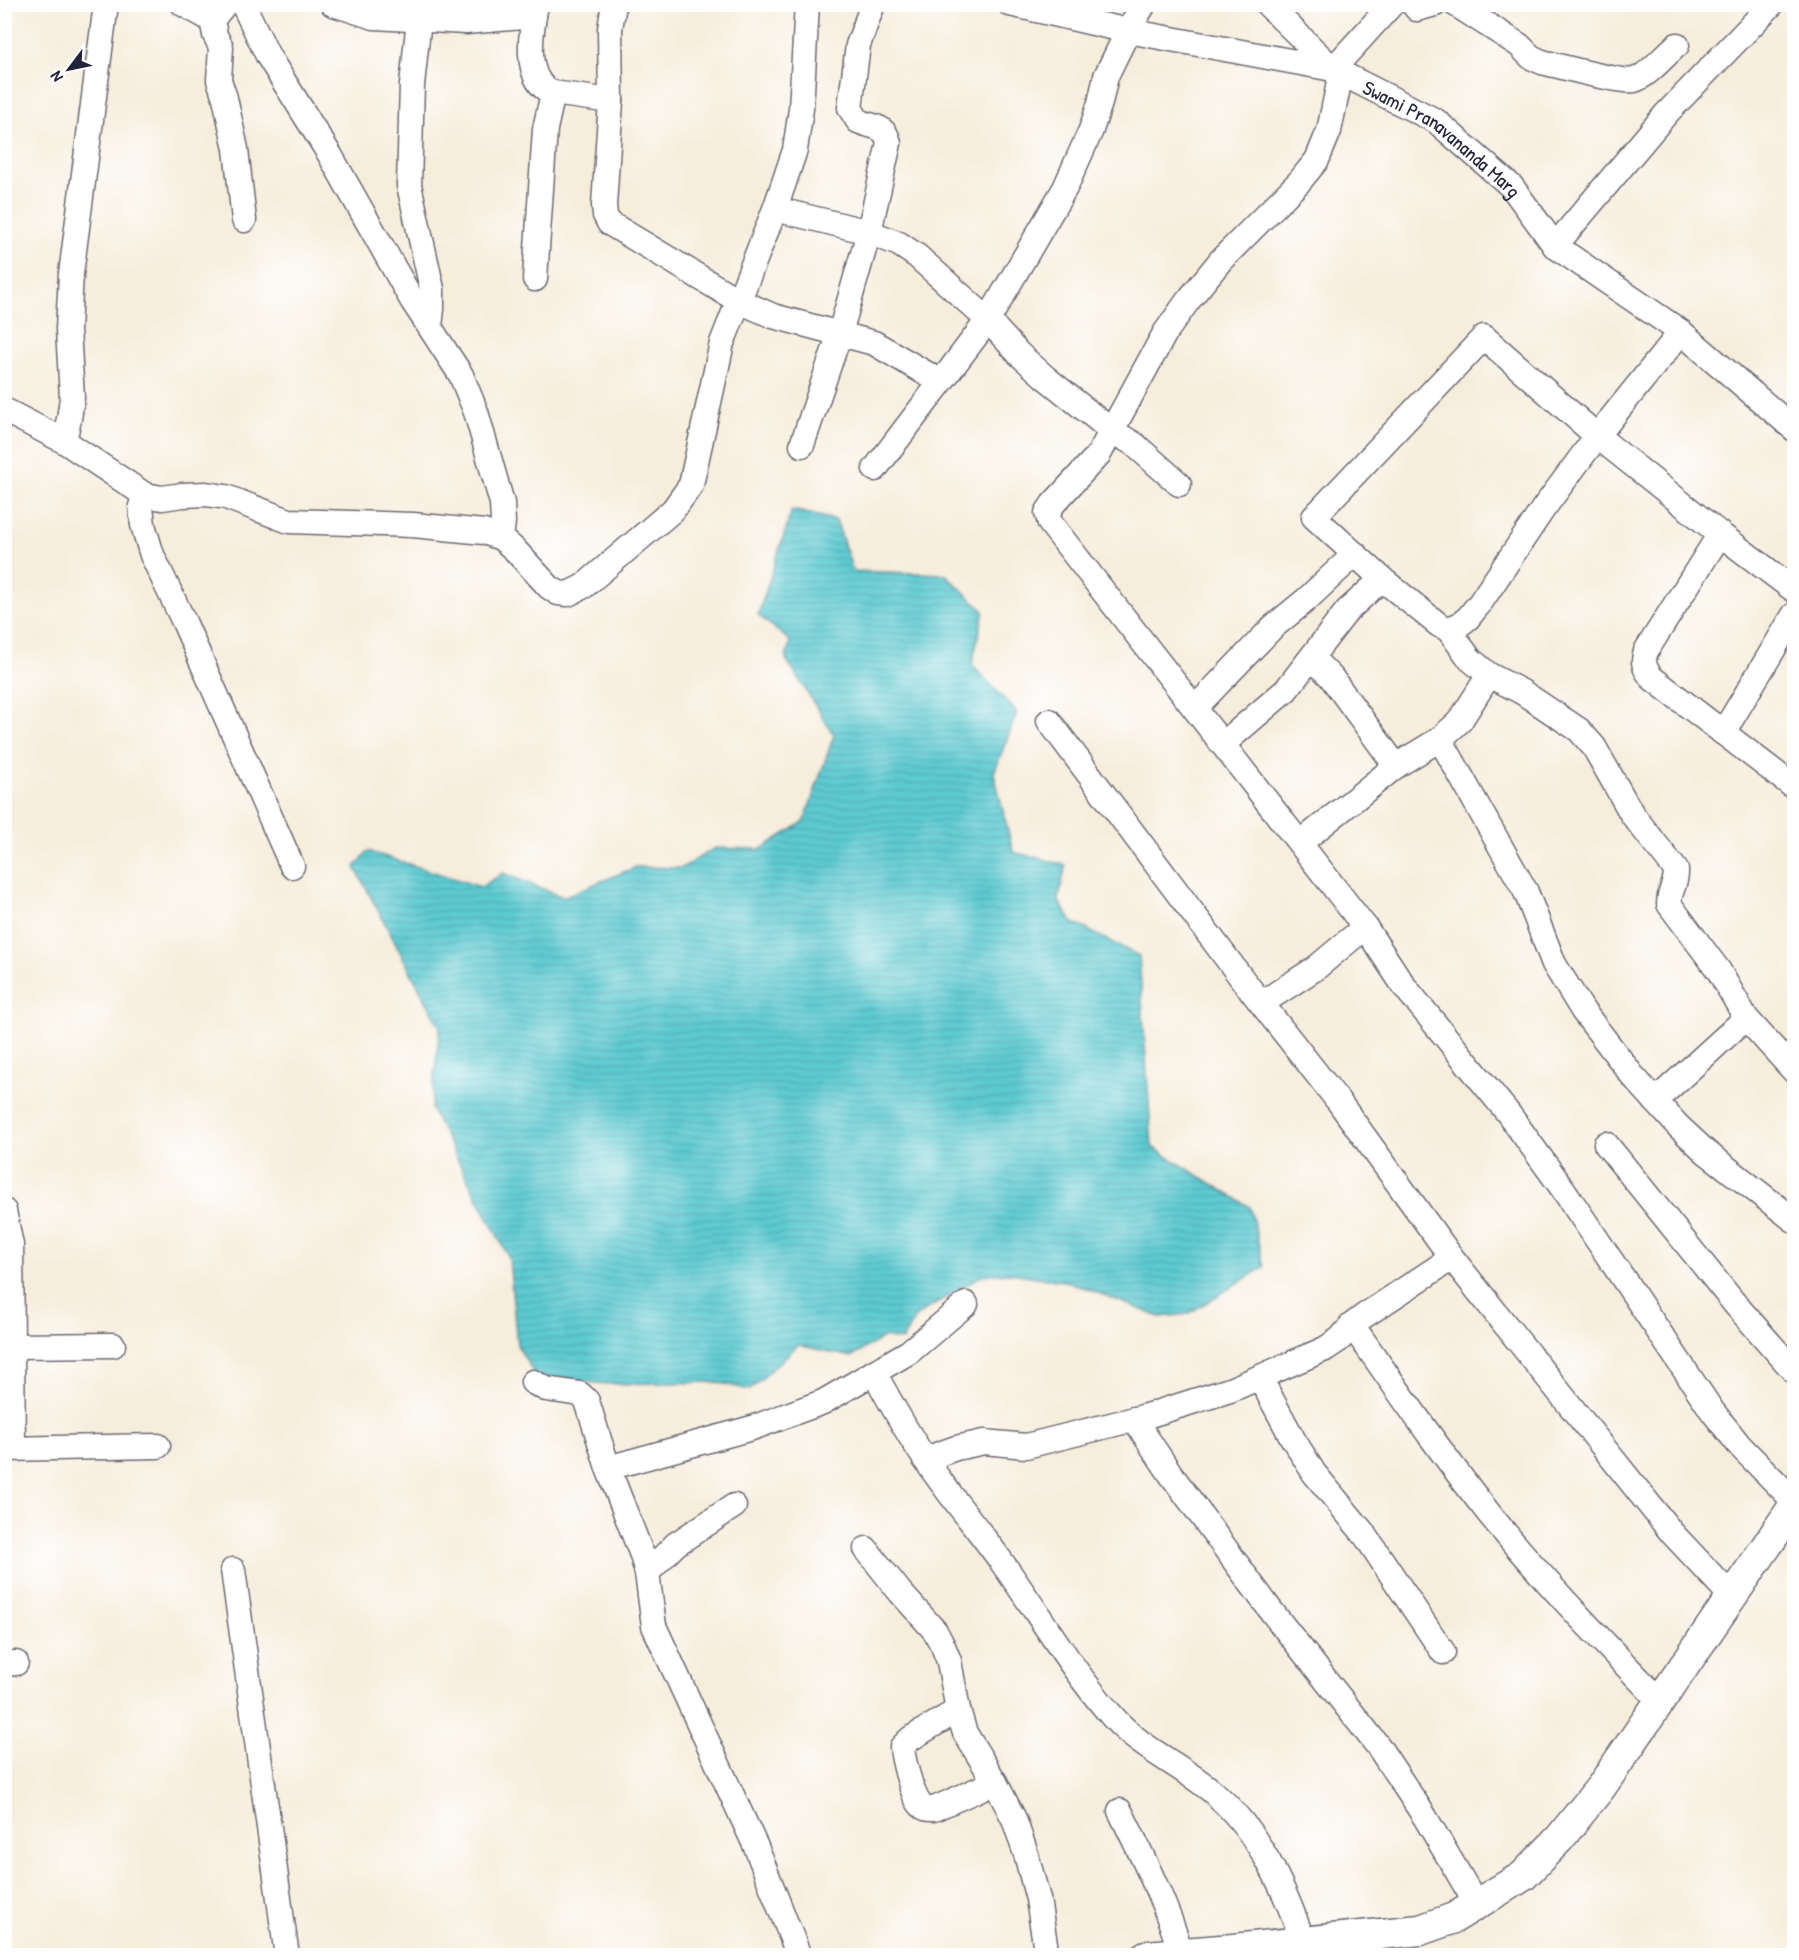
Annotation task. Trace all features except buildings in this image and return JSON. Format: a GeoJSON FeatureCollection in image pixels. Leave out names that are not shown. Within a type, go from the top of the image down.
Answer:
{"type":"FeatureCollection","features":[{"type":"Feature","properties":{"kind":"main road"},"geometry":{"type":"LineString","coordinates":[[1146,1956],[1233,1952],[1420,1930],[1454,1918],[1523,1876],[1560,1838],[1601,1787],[1794,1506]]}},
{"type":"Feature","properties":{"kind":"street"},"geometry":{"type":"LineString","coordinates":[[64,441],[72,398],[68,329],[72,274],[106,4]]}},
{"type":"Feature","properties":{"kind":"street"},"geometry":{"type":"LineString","coordinates":[[183,4],[219,12],[215,35],[222,47],[219,80],[236,149],[244,220]]}},
{"type":"Feature","properties":{"kind":"street"},"geometry":{"type":"LineString","coordinates":[[243,4],[268,56],[330,155],[412,300],[461,375],[476,412],[502,503],[501,537]]}},
{"type":"Feature","properties":{"kind":"street"},"geometry":{"type":"LineString","coordinates":[[333,4],[374,17],[466,22],[535,10],[532,71],[544,89],[553,93],[611,101]]}},
{"type":"Feature","properties":{"kind":"street"},"geometry":{"type":"LineString","coordinates":[[614,4],[609,29],[611,101],[604,205],[604,215],[609,223],[739,301],[773,316],[874,343],[941,382]]}},
{"type":"Feature","properties":{"kind":"street"},"geometry":{"type":"LineString","coordinates":[[4,410],[64,441],[145,495],[162,498],[206,494],[226,497],[289,521],[413,525],[484,532],[501,537],[549,587],[558,593],[568,594],[584,586],[673,510],[691,485],[722,343],[775,209],[795,150],[799,133],[807,4]]}},
{"type":"Feature","properties":{"kind":"street"},"geometry":{"type":"LineString","coordinates":[[802,445],[840,333],[869,232],[889,143],[883,129],[858,121],[850,108],[858,45],[873,4]]}},
{"type":"Feature","properties":{"kind":"street","name":"Swami Pranavananda Marg"},"geometry":{"type":"LineString","coordinates":[[1010,4],[1128,32],[1337,71],[1436,121],[1512,187],[1555,246],[1681,332],[1794,429]]}},
{"type":"Feature","properties":{"kind":"street"},"geometry":{"type":"LineString","coordinates":[[875,469],[988,320],[1065,188],[1101,103],[1106,76],[1144,4]]}},
{"type":"Feature","properties":{"kind":"street"},"geometry":{"type":"LineString","coordinates":[[1266,4],[1337,71]]}},
{"type":"Feature","properties":{"kind":"street"},"geometry":{"type":"LineString","coordinates":[[1392,4],[1337,71],[1329,131],[1317,160],[1299,182],[1221,260],[1187,302],[1165,333],[1099,454],[1047,513],[1050,523],[1365,927],[1404,986],[1508,1113],[1556,1179],[1713,1412],[1740,1446],[1794,1501]]}},
{"type":"Feature","properties":{"kind":"street"},"geometry":{"type":"LineString","coordinates":[[1413,4],[1417,9],[1435,4]]}},
{"type":"Feature","properties":{"kind":"street"},"geometry":{"type":"LineString","coordinates":[[1455,4],[1520,45],[1531,57],[1542,62],[1616,79],[1632,81],[1642,76],[1677,45]]}},
{"type":"Feature","properties":{"kind":"street"},"geometry":{"type":"LineString","coordinates":[[1555,246],[1666,114],[1772,4]]}},
{"type":"Feature","properties":{"kind":"street"},"geometry":{"type":"LineString","coordinates":[[419,19],[411,85],[409,185],[432,290],[429,327]]}},
{"type":"Feature","properties":{"kind":"street"},"geometry":{"type":"LineString","coordinates":[[535,279],[545,129],[553,93]]}},
{"type":"Feature","properties":{"kind":"street"},"geometry":{"type":"LineString","coordinates":[[775,209],[869,232],[899,244],[917,256],[988,320],[1019,354],[1046,378],[1112,431],[1134,444],[1179,484]]}},
{"type":"Feature","properties":{"kind":"street"},"geometry":{"type":"LineString","coordinates":[[1448,629],[1468,618],[1480,603],[1544,509],[1598,436],[1681,332]]}},
{"type":"Feature","properties":{"kind":"street"},"geometry":{"type":"LineString","coordinates":[[1794,590],[1598,436],[1484,337],[1314,517],[1382,579],[1439,625],[1448,629],[1470,658],[1489,675],[1522,692],[1579,730],[1594,747],[1632,814],[1676,870],[1677,881],[1670,894],[1669,903],[1719,971],[1746,1018],[1794,1071]]}},
{"type":"Feature","properties":{"kind":"street"},"geometry":{"type":"LineString","coordinates":[[145,495],[141,506],[142,525],[152,555],[292,866]]}},
{"type":"Feature","properties":{"kind":"street"},"geometry":{"type":"LineString","coordinates":[[1720,534],[1646,651],[1643,660],[1645,669],[1652,678],[1794,787]]}},
{"type":"Feature","properties":{"kind":"street"},"geometry":{"type":"LineString","coordinates":[[1195,708],[1273,627],[1355,554]]}},
{"type":"Feature","properties":{"kind":"street"},"geometry":{"type":"LineString","coordinates":[[1222,744],[1286,690],[1347,611],[1382,579]]}},
{"type":"Feature","properties":{"kind":"street"},"geometry":{"type":"LineString","coordinates":[[1723,734],[1794,615]]}},
{"type":"Feature","properties":{"kind":"street"},"geometry":{"type":"LineString","coordinates":[[1312,658],[1331,677],[1396,766]]}},
{"type":"Feature","properties":{"kind":"street"},"geometry":{"type":"LineString","coordinates":[[1300,843],[1396,766],[1440,739],[1460,721],[1489,675]]}},
{"type":"Feature","properties":{"kind":"street"},"geometry":{"type":"LineString","coordinates":[[1049,721],[1339,1102],[1452,1258],[1672,1533],[1732,1597]]}},
{"type":"Feature","properties":{"kind":"street"},"geometry":{"type":"LineString","coordinates":[[1440,739],[1526,892],[1554,964],[1583,1011],[1632,1076],[1706,1152],[1794,1220]]}},
{"type":"Feature","properties":{"kind":"street"},"geometry":{"type":"LineString","coordinates":[[1262,1003],[1316,968],[1365,927]]}},
{"type":"Feature","properties":{"kind":"street"},"geometry":{"type":"LineString","coordinates":[[1655,1101],[1746,1018]]}},
{"type":"Feature","properties":{"kind":"street"},"geometry":{"type":"LineString","coordinates":[[1606,1144],[1735,1304],[1794,1371]]}},
{"type":"Feature","properties":{"kind":"street"},"geometry":{"type":"LineString","coordinates":[[4,1211],[11,1245],[12,1346],[9,1448],[158,1446]]}},
{"type":"Feature","properties":{"kind":"street"},"geometry":{"type":"LineString","coordinates":[[925,1459],[956,1448],[984,1442],[1026,1446],[1134,1419],[1230,1390],[1325,1350],[1340,1339],[1352,1325],[1452,1258]]}},
{"type":"Feature","properties":{"kind":"street"},"geometry":{"type":"LineString","coordinates":[[608,1468],[762,1424],[823,1402],[909,1352],[966,1304]]}},
{"type":"Feature","properties":{"kind":"street"},"geometry":{"type":"LineString","coordinates":[[1352,1325],[1403,1398],[1504,1532],[1593,1632],[1660,1701]]}},
{"type":"Feature","properties":{"kind":"street"},"geometry":{"type":"LineString","coordinates":[[12,1346],[113,1345]]}},
{"type":"Feature","properties":{"kind":"street"},"geometry":{"type":"LineString","coordinates":[[874,1372],[891,1406],[925,1459],[1000,1560],[1082,1679],[1112,1716],[1131,1736],[1213,1792],[1240,1819],[1265,1853],[1288,1898],[1303,1942]]}},
{"type":"Feature","properties":{"kind":"street"},"geometry":{"type":"LineString","coordinates":[[1260,1378],[1314,1473],[1365,1535],[1443,1652]]}},
{"type":"Feature","properties":{"kind":"street"},"geometry":{"type":"LineString","coordinates":[[533,1382],[546,1389],[580,1394],[587,1401],[608,1468],[642,1555],[647,1573],[654,1626],[756,1847],[799,1956]]}},
{"type":"Feature","properties":{"kind":"street"},"geometry":{"type":"LineString","coordinates":[[1134,1419],[1170,1473],[1272,1612],[1378,1746],[1425,1817],[1478,1905]]}},
{"type":"Feature","properties":{"kind":"street"},"geometry":{"type":"LineString","coordinates":[[647,1573],[676,1544],[734,1506]]}},
{"type":"Feature","properties":{"kind":"street"},"geometry":{"type":"LineString","coordinates":[[866,1549],[935,1631],[949,1661],[958,1710],[965,1733],[995,1782],[1014,1819],[1026,1854],[1038,1899],[1047,1956]]}},
{"type":"Feature","properties":{"kind":"street"},"geometry":{"type":"LineString","coordinates":[[233,1570],[287,1956]]}},
{"type":"Feature","properties":{"kind":"street"},"geometry":{"type":"LineString","coordinates":[[958,1710],[910,1739],[902,1747],[903,1758],[918,1802],[926,1809],[934,1809],[995,1782]]}},
{"type":"Feature","properties":{"kind":"street"},"geometry":{"type":"LineString","coordinates":[[1120,1811],[1171,1919],[1181,1953]]}},
{"type":"Feature","properties":{"kind":"water"},"geometry":{"type":"Polygon","coordinates":[[[792,510],[836,520],[853,571],[945,574],[984,611],[972,664],[1017,713],[994,773],[1013,852],[1066,865],[1058,900],[1072,922],[1139,956],[1152,1147],[1250,1207],[1264,1267],[1188,1314],[1160,1317],[1070,1282],[1010,1273],[982,1275],[916,1316],[902,1341],[884,1337],[851,1357],[798,1345],[750,1390],[715,1382],[607,1384],[536,1377],[517,1345],[509,1258],[431,1109],[440,1027],[355,867],[368,851],[481,887],[503,873],[563,897],[636,867],[682,868],[715,848],[761,849],[804,822],[834,735],[786,659],[790,641],[758,615],[792,510]]]}}]}
